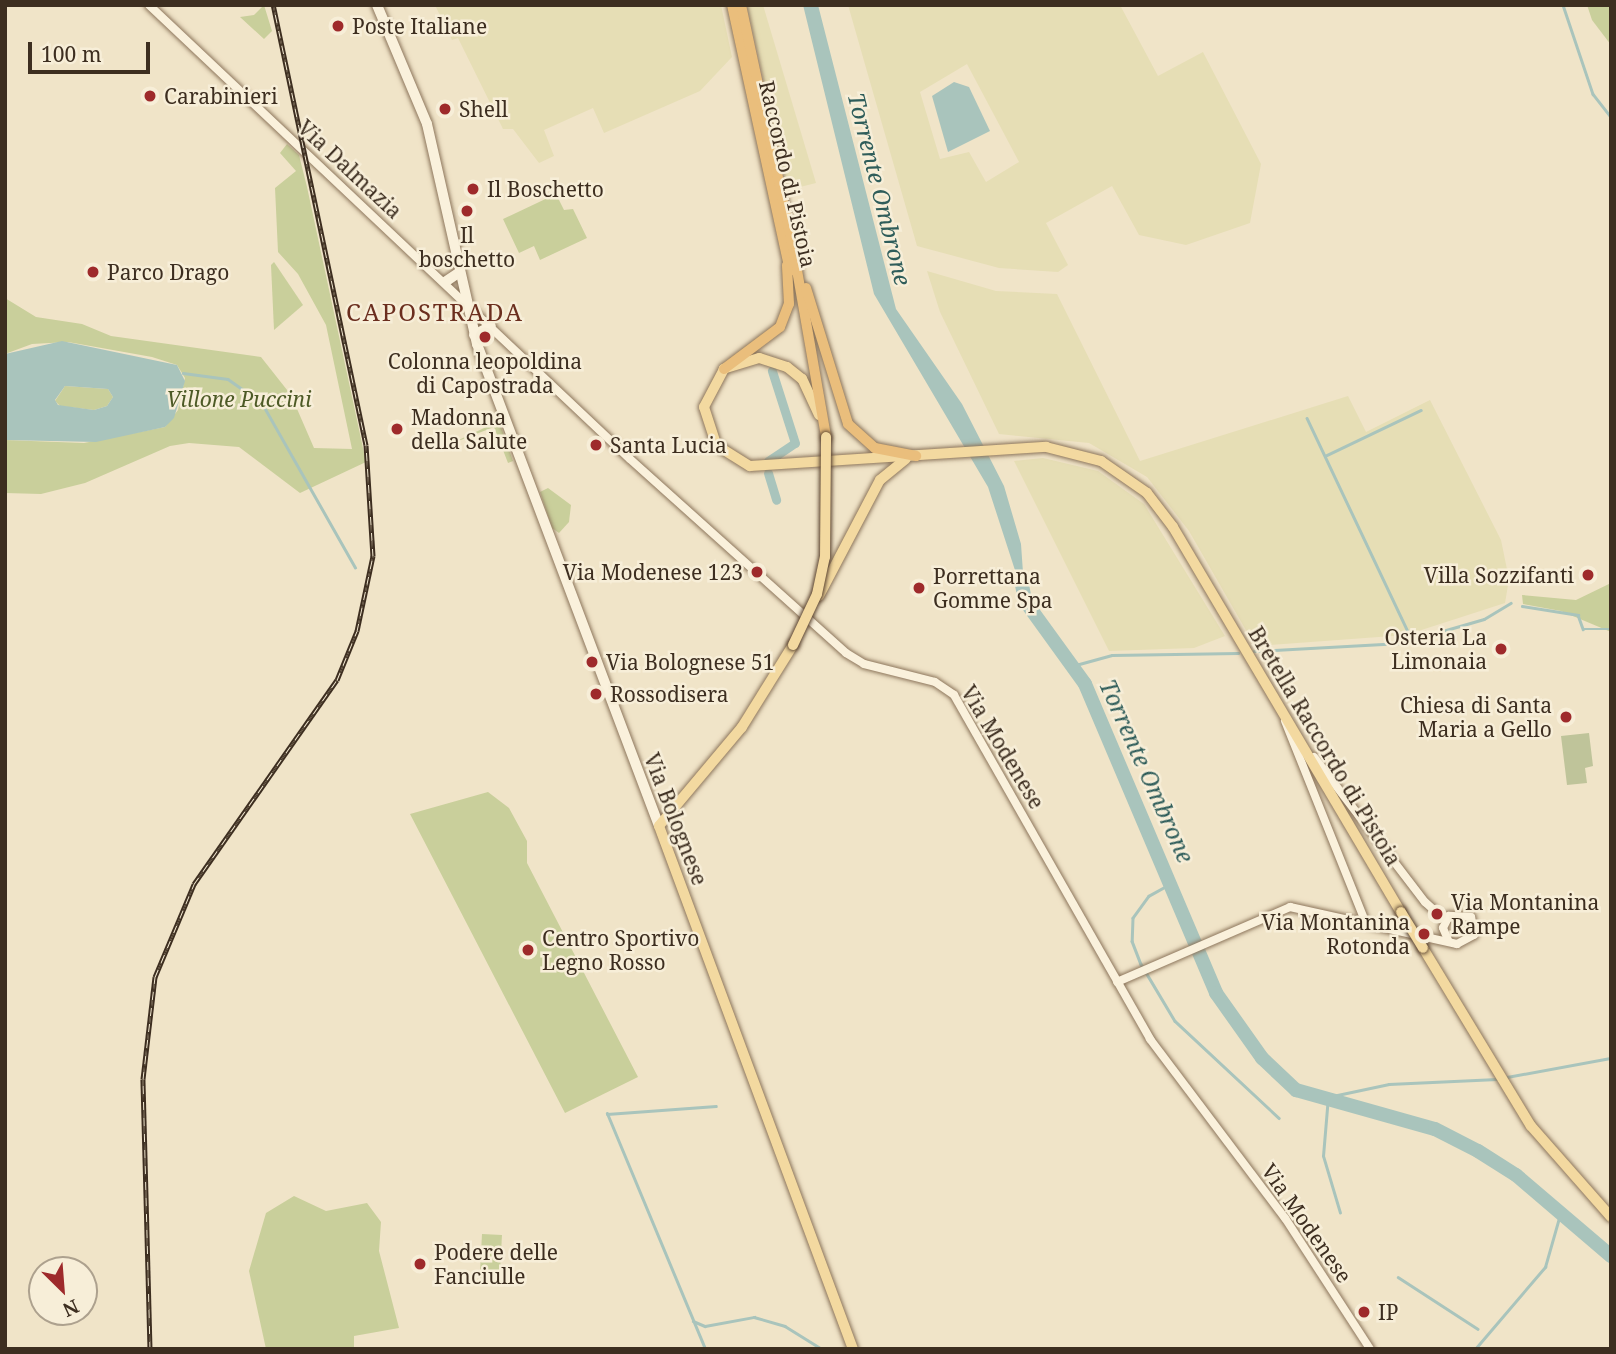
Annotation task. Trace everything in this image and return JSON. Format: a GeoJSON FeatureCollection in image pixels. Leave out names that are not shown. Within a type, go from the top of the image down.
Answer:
{"type":"FeatureCollection","features":[{"type":"Feature","properties":{"kind":"highway","name":"Raccordo di Pistoia"},"geometry":{"type":"LineString","coordinates":[[732,5],[790,257],[826,438]]}},
{"type":"Feature","properties":{"kind":"highway","name":"Raccordo di Pistoia"},"geometry":{"type":"LineString","coordinates":[[741,5],[790,257]]}},
{"type":"Feature","properties":{"kind":"highway"},"geometry":{"type":"LineString","coordinates":[[724,369],[780,327],[789,304],[790,257]]}},
{"type":"Feature","properties":{"kind":"highway"},"geometry":{"type":"LineString","coordinates":[[790,257],[848,424],[874,448],[916,456]]}},
{"type":"Feature","properties":{"kind":"main road","name":"Via Bolognese"},"geometry":{"type":"LineString","coordinates":[[377,5],[426,124],[474,335],[853,1349]]}},
{"type":"Feature","properties":{"kind":"main road"},"geometry":{"type":"LineString","coordinates":[[445,282],[460,272]]}},
{"type":"Feature","properties":{"kind":"main road"},"geometry":{"type":"LineString","coordinates":[[474,335],[491,326]]}},
{"type":"Feature","properties":{"kind":"main road"},"geometry":{"type":"LineString","coordinates":[[724,369],[753,358],[787,367],[808,387],[826,438]]}},
{"type":"Feature","properties":{"kind":"main road","name":"Bretella Raccordo di Pistoia"},"geometry":{"type":"LineString","coordinates":[[724,369],[707,393],[705,419],[720,450],[741,463],[761,467],[1019,447],[1086,455],[1147,493],[1173,527],[1284,718],[1515,1101],[1558,1163],[1611,1217]]}},
{"type":"Feature","properties":{"kind":"main road","name":"Raccordo di Pistoia"},"geometry":{"type":"LineString","coordinates":[[659,826],[750,716],[793,645],[810,610],[827,544],[826,438]]}},
{"type":"Feature","properties":{"kind":"main road"},"geometry":{"type":"LineString","coordinates":[[810,610],[883,476],[916,456]]}},
{"type":"Feature","properties":{"kind":"street","name":"Via Dalmazia"},"geometry":{"type":"LineString","coordinates":[[149,5],[465,302]]}},
{"type":"Feature","properties":{"kind":"street","name":"Via Modenese"},"geometry":{"type":"LineString","coordinates":[[465,302],[850,657],[951,691],[1150,1039],[1285,1218],[1370,1349]]}},
{"type":"Feature","properties":{"kind":"street"},"geometry":{"type":"LineString","coordinates":[[1284,718],[1366,921]]}},
{"type":"Feature","properties":{"kind":"street"},"geometry":{"type":"LineString","coordinates":[[1302,746],[1444,924],[1448,940]]}},
{"type":"Feature","properties":{"kind":"street"},"geometry":{"type":"LineString","coordinates":[[1117,982],[1262,916],[1304,906],[1448,940],[1467,942],[1475,927],[1462,912],[1430,935]]}},
{"type":"Feature","properties":{"kind":"shaded area"},"geometry":{"type":"Polygon","coordinates":[[[435,5],[721,5],[732,57],[700,91],[604,133],[593,108],[544,130],[554,156],[539,163],[513,129],[503,129],[458,38],[452,40],[435,5]]]}},
{"type":"Feature","properties":{"kind":"shaded area"},"geometry":{"type":"Polygon","coordinates":[[[747,5],[763,5],[816,183],[788,190],[747,5]]]}},
{"type":"Feature","properties":{"kind":"shaded area"},"geometry":{"type":"Polygon","coordinates":[[[848,5],[1120,5],[1158,76],[1203,52],[1261,164],[1250,223],[1186,245],[1139,235],[1112,186],[1046,223],[1068,265],[1058,272],[999,268],[917,246],[848,5]],[[967,64],[920,92],[940,159],[969,152],[986,182],[1019,162],[967,64]]]}},
{"type":"Feature","properties":{"kind":"shaded area"},"geometry":{"type":"Polygon","coordinates":[[[927,271],[996,291],[1057,294],[1140,461],[1348,396],[1366,432],[1430,400],[1501,540],[1509,579],[1505,603],[1406,635],[1255,646],[1189,531],[1147,477],[1089,443],[999,434],[940,312],[927,271]]]}},
{"type":"Feature","properties":{"kind":"shaded area"},"geometry":{"type":"Polygon","coordinates":[[[1043,458],[1098,471],[1144,504],[1225,636],[1194,648],[1109,651],[1014,461],[1043,458]]]}},
{"type":"Feature","properties":{"kind":"green space"},"geometry":{"type":"Polygon","coordinates":[[[264,5],[272,31],[264,39],[240,17],[254,15],[264,5]]]}},
{"type":"Feature","properties":{"kind":"green space"},"geometry":{"type":"Polygon","coordinates":[[[1587,5],[1611,5],[1611,45],[1592,20],[1587,5]]]}},
{"type":"Feature","properties":{"kind":"green space","name":"Villone Puccini"},"geometry":{"type":"Polygon","coordinates":[[[287,144],[299,155],[307,187],[366,462],[300,493],[239,447],[189,443],[170,446],[85,483],[41,494],[5,493],[5,440],[84,443],[165,427],[178,410],[185,378],[177,365],[152,357],[68,342],[32,344],[5,354],[5,298],[36,317],[82,324],[111,336],[261,357],[291,395],[314,448],[352,449],[326,325],[298,274],[278,252],[275,188],[296,171],[280,153],[287,144]]]}},
{"type":"Feature","properties":{"kind":"green space"},"geometry":{"type":"Polygon","coordinates":[[[556,194],[564,210],[573,209],[587,238],[540,260],[534,246],[519,253],[503,219],[556,194]]]}},
{"type":"Feature","properties":{"kind":"green space"},"geometry":{"type":"Polygon","coordinates":[[[274,262],[303,305],[274,330],[271,265],[274,262]]]}},
{"type":"Feature","properties":{"kind":"green space"},"geometry":{"type":"Polygon","coordinates":[[[65,386],[108,389],[113,397],[107,406],[94,410],[60,406],[55,401],[65,386]]]}},
{"type":"Feature","properties":{"kind":"green space"},"geometry":{"type":"Polygon","coordinates":[[[499,421],[513,461],[508,463],[494,427],[448,445],[499,421]]]}},
{"type":"Feature","properties":{"kind":"green space"},"geometry":{"type":"Polygon","coordinates":[[[548,488],[571,505],[569,522],[559,533],[552,528],[540,492],[548,488]]]}},
{"type":"Feature","properties":{"kind":"green space"},"geometry":{"type":"Polygon","coordinates":[[[1611,583],[1611,632],[1561,611],[1523,604],[1522,595],[1576,600],[1611,583]]]}},
{"type":"Feature","properties":{"kind":"green space"},"geometry":{"type":"Polygon","coordinates":[[[1589,733],[1593,766],[1585,768],[1587,783],[1567,785],[1561,736],[1589,733]]]}},
{"type":"Feature","properties":{"kind":"green space","name":"Centro Sportivo Legno Rosso"},"geometry":{"type":"Polygon","coordinates":[[[488,792],[509,808],[527,841],[527,863],[638,1077],[565,1113],[410,814],[488,792]]]}},
{"type":"Feature","properties":{"kind":"green space"},"geometry":{"type":"Polygon","coordinates":[[[294,1196],[326,1211],[367,1203],[381,1222],[379,1251],[399,1328],[354,1336],[354,1349],[266,1349],[249,1271],[266,1213],[294,1196]]]}},
{"type":"Feature","properties":{"kind":"green space"},"geometry":{"type":"Polygon","coordinates":[[[482,1234],[502,1235],[500,1279],[480,1278],[482,1234]]]}},
{"type":"Feature","properties":{"kind":"water"},"geometry":{"type":"Polygon","coordinates":[[[803,5],[818,5],[896,309],[962,404],[1004,486],[1021,544],[1025,601],[988,487],[874,294],[803,5]]]}},
{"type":"Feature","properties":{"kind":"water"},"geometry":{"type":"Polygon","coordinates":[[[954,82],[969,87],[990,131],[948,152],[932,96],[954,82]]]}},
{"type":"Feature","properties":{"kind":"water"},"geometry":{"type":"Polygon","coordinates":[[[62,341],[177,365],[185,381],[174,418],[165,427],[96,442],[5,440],[5,354],[62,341]],[[65,386],[55,400],[58,405],[94,410],[107,406],[113,397],[108,389],[65,386]]]}},
{"type":"Feature","properties":{"kind":"waterway"},"geometry":{"type":"LineString","coordinates":[[1563,5],[1593,94],[1611,117]]}},
{"type":"Feature","properties":{"kind":"waterway"},"geometry":{"type":"LineString","coordinates":[[768,461],[795,443],[772,371]]}},
{"type":"Feature","properties":{"kind":"waterway"},"geometry":{"type":"LineString","coordinates":[[183,373],[228,379],[262,403],[355,567]]}},
{"type":"Feature","properties":{"kind":"waterway"},"geometry":{"type":"LineString","coordinates":[[1325,456],[1421,410]]}},
{"type":"Feature","properties":{"kind":"waterway"},"geometry":{"type":"LineString","coordinates":[[1307,418],[1412,640]]}},
{"type":"Feature","properties":{"kind":"waterway"},"geometry":{"type":"LineString","coordinates":[[768,473],[776,500]]}},
{"type":"Feature","properties":{"kind":"waterway","name":"Torrente Ombrone"},"geometry":{"type":"LineString","coordinates":[[1022,585],[1025,601],[1085,684],[1216,993],[1262,1058],[1296,1090],[1435,1129],[1478,1151],[1516,1175],[1611,1256]]}},
{"type":"Feature","properties":{"kind":"waterway"},"geometry":{"type":"LineString","coordinates":[[1254,651],[1401,643],[1484,619],[1511,603]]}},
{"type":"Feature","properties":{"kind":"waterway"},"geometry":{"type":"LineString","coordinates":[[1522,606],[1578,615],[1583,629],[1611,629]]}},
{"type":"Feature","properties":{"kind":"waterway"},"geometry":{"type":"LineString","coordinates":[[1072,666],[1112,655],[1238,653]]}},
{"type":"Feature","properties":{"kind":"waterway"},"geometry":{"type":"LineString","coordinates":[[1171,884],[1149,896],[1133,918],[1132,941],[1141,964],[1175,1021],[1279,1118]]}},
{"type":"Feature","properties":{"kind":"waterway"},"geometry":{"type":"LineString","coordinates":[[1507,1077],[1611,1058]]}},
{"type":"Feature","properties":{"kind":"waterway"},"geometry":{"type":"LineString","coordinates":[[1340,1213],[1323,1156],[1328,1097],[1389,1084],[1497,1079]]}},
{"type":"Feature","properties":{"kind":"waterway"},"geometry":{"type":"LineString","coordinates":[[705,1349],[607,1114],[716,1106]]}},
{"type":"Feature","properties":{"kind":"waterway"},"geometry":{"type":"LineString","coordinates":[[1475,1349],[1545,1267],[1561,1211]]}},
{"type":"Feature","properties":{"kind":"waterway"},"geometry":{"type":"LineString","coordinates":[[1398,1277],[1478,1329]]}},
{"type":"Feature","properties":{"kind":"waterway"},"geometry":{"type":"LineString","coordinates":[[693,1321],[705,1326],[754,1317],[785,1326],[822,1349]]}},
{"type":"Feature","properties":{"kind":"railway"},"geometry":{"type":"LineString","coordinates":[[150,1349],[143,1079],[155,977],[194,884],[337,680],[357,631],[373,556],[366,445],[273,5]]}},
{"type":"Feature","properties":{"kind":"place","name":"Poste Italiane"},"geometry":{"type":"Point","coordinates":[338,26]}},
{"type":"Feature","properties":{"kind":"place","name":"Carabinieri"},"geometry":{"type":"Point","coordinates":[150,96]}},
{"type":"Feature","properties":{"kind":"place","name":"Shell"},"geometry":{"type":"Point","coordinates":[445,109]}},
{"type":"Feature","properties":{"kind":"place","name":"Il Boschetto"},"geometry":{"type":"Point","coordinates":[473,189]}},
{"type":"Feature","properties":{"kind":"place","name":"Il boschetto"},"geometry":{"type":"Point","coordinates":[467,211]}},
{"type":"Feature","properties":{"kind":"place","name":"Parco Drago"},"geometry":{"type":"Point","coordinates":[93,272]}},
{"type":"Feature","properties":{"kind":"place","name":"Colonna leopoldina di Capostrada"},"geometry":{"type":"Point","coordinates":[485,337]}},
{"type":"Feature","properties":{"kind":"place","name":"Madonna della Salute"},"geometry":{"type":"Point","coordinates":[397,429]}},
{"type":"Feature","properties":{"kind":"place","name":"Santa Lucia"},"geometry":{"type":"Point","coordinates":[596,445]}},
{"type":"Feature","properties":{"kind":"place","name":"Via Modenese 123"},"geometry":{"type":"Point","coordinates":[757,572]}},
{"type":"Feature","properties":{"kind":"place","name":"Villa Sozzifanti"},"geometry":{"type":"Point","coordinates":[1588,575]}},
{"type":"Feature","properties":{"kind":"place","name":"Porrettana Gomme Spa"},"geometry":{"type":"Point","coordinates":[919,588]}},
{"type":"Feature","properties":{"kind":"place","name":"Osteria La Limonaia"},"geometry":{"type":"Point","coordinates":[1501,649]}},
{"type":"Feature","properties":{"kind":"place","name":"Via Bolognese 51"},"geometry":{"type":"Point","coordinates":[592,662]}},
{"type":"Feature","properties":{"kind":"place","name":"Rossodisera"},"geometry":{"type":"Point","coordinates":[596,694]}},
{"type":"Feature","properties":{"kind":"place","name":"Chiesa di Santa Maria a Gello"},"geometry":{"type":"Point","coordinates":[1566,717]}},
{"type":"Feature","properties":{"kind":"place","name":"Via Montanina Rampe"},"geometry":{"type":"Point","coordinates":[1437,914]}},
{"type":"Feature","properties":{"kind":"place","name":"Via Montanina Rotonda"},"geometry":{"type":"Point","coordinates":[1424,934]}},
{"type":"Feature","properties":{"kind":"place","name":"Centro Sportivo Legno Rosso"},"geometry":{"type":"Point","coordinates":[528,950]}},
{"type":"Feature","properties":{"kind":"place","name":"Podere delle Fanciulle"},"geometry":{"type":"Point","coordinates":[420,1264]}},
{"type":"Feature","properties":{"kind":"place","name":"IP"},"geometry":{"type":"Point","coordinates":[1364,1312]}},
{"type":"Feature","properties":{"kind":"district","name":"CAPOSTRADA"},"geometry":{"type":"Point","coordinates":[435,312]}}]}
